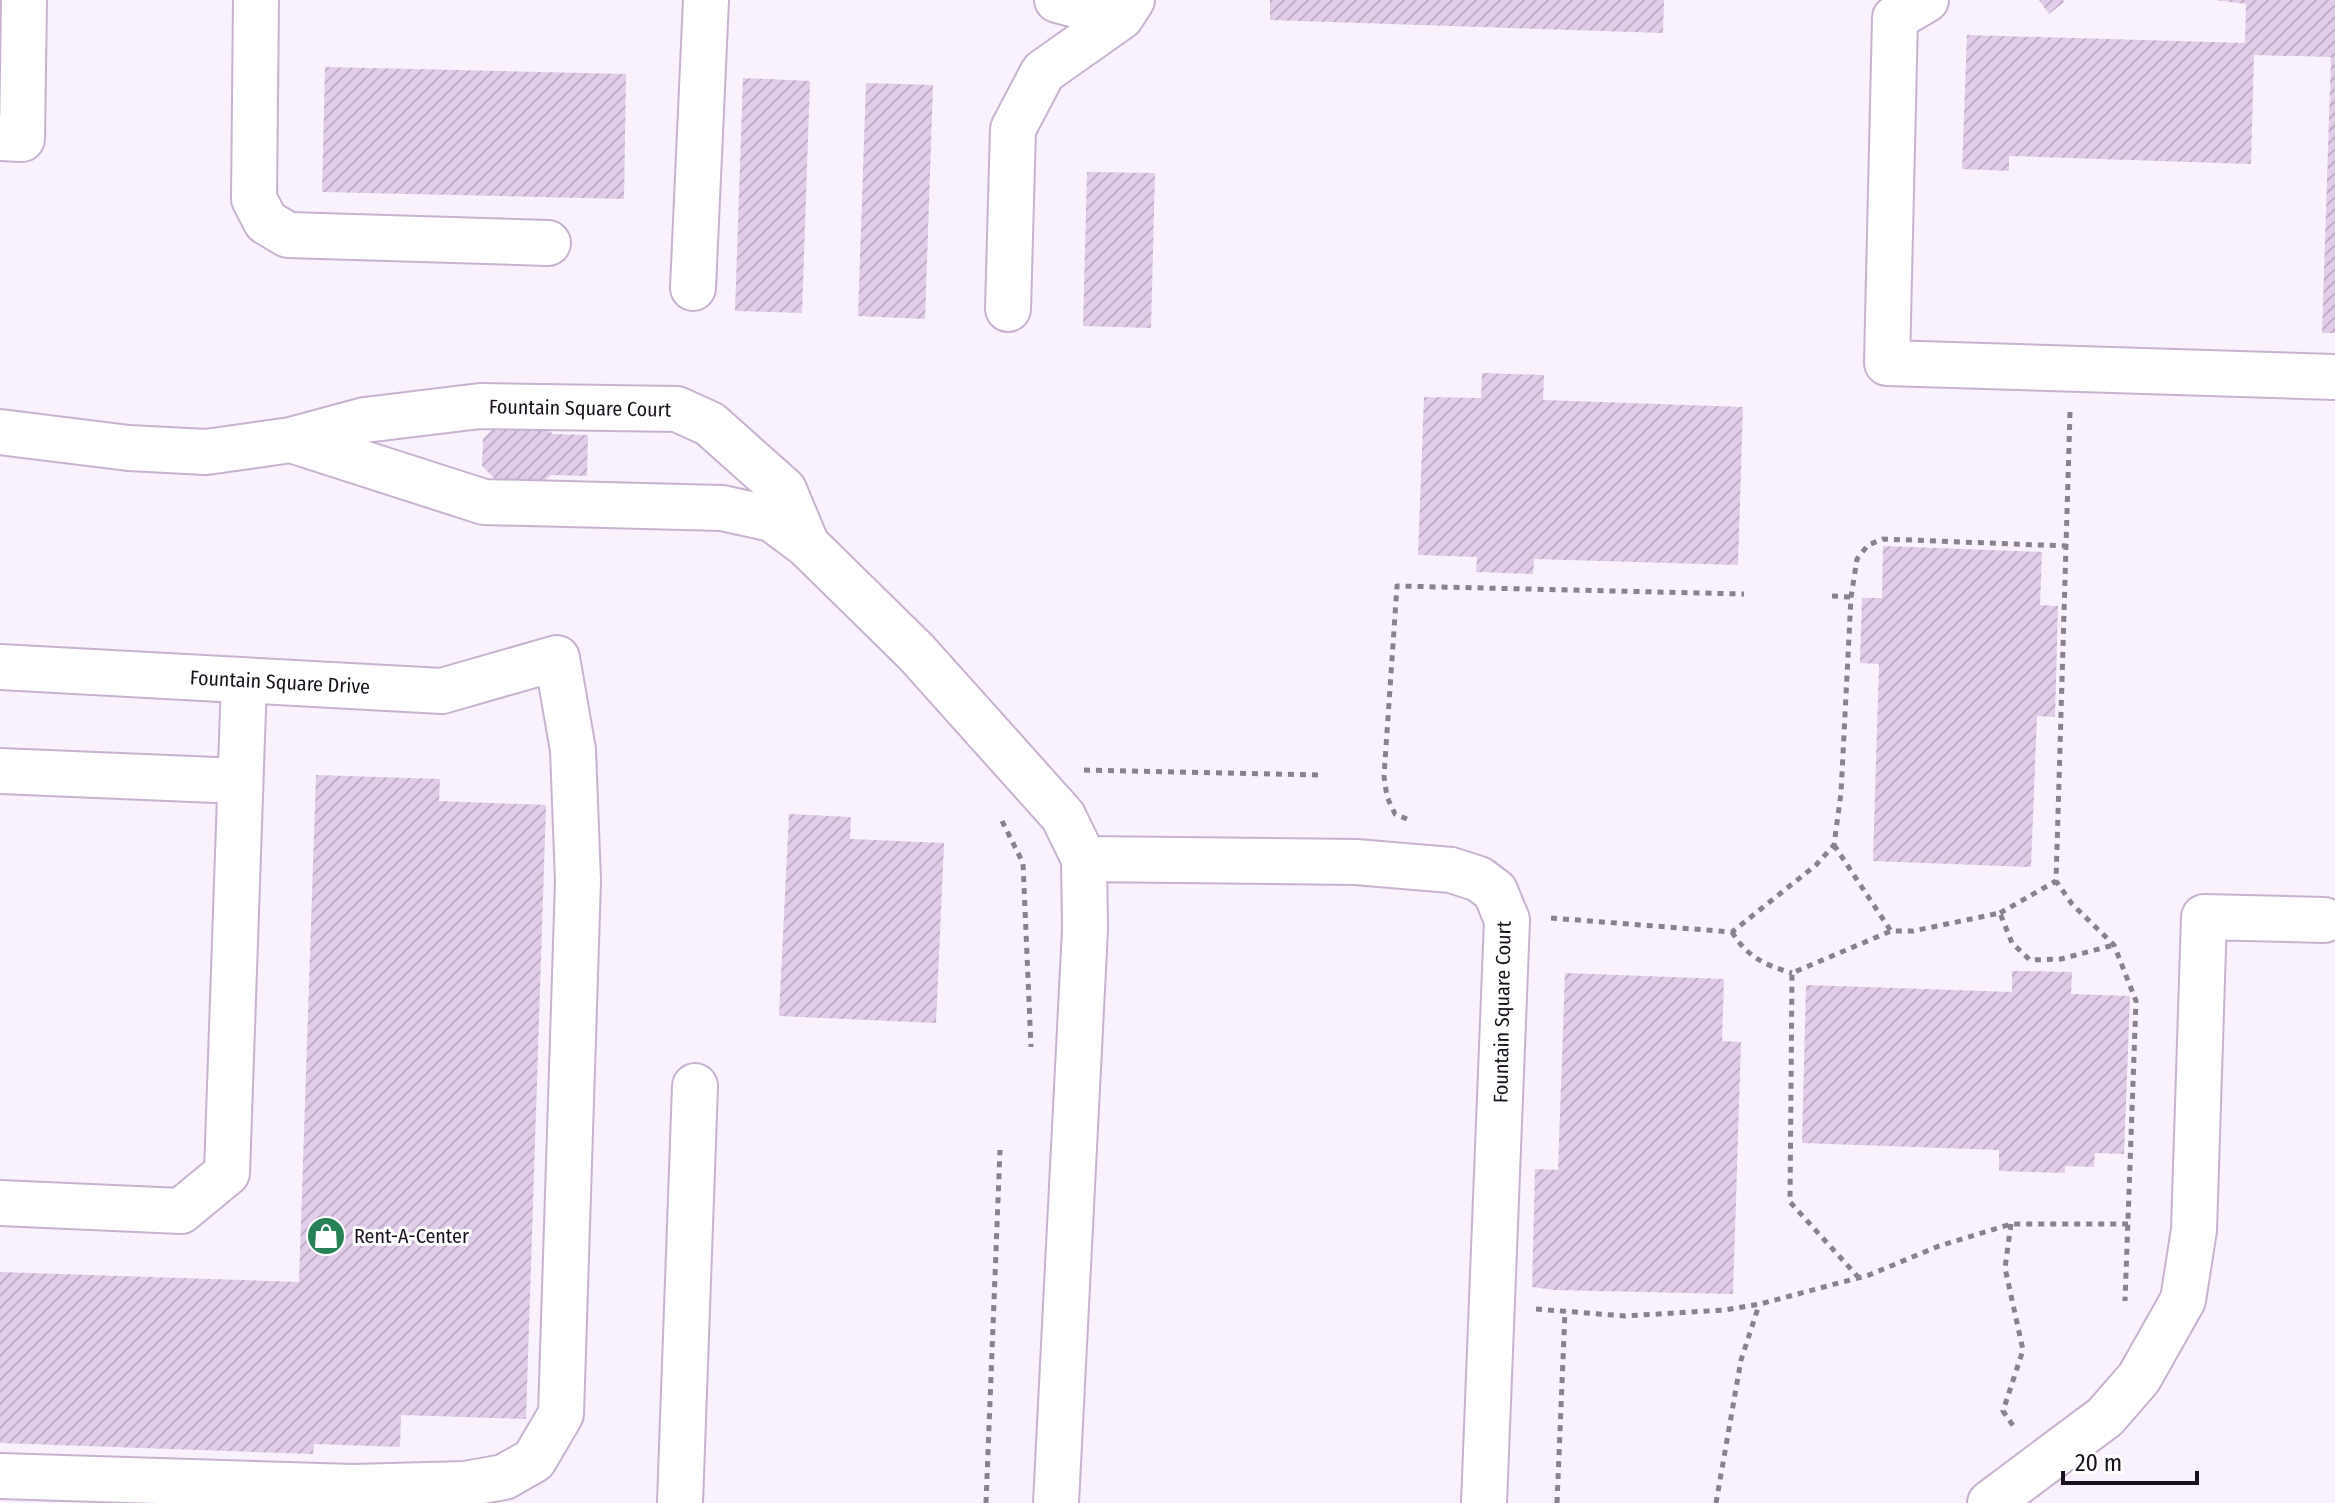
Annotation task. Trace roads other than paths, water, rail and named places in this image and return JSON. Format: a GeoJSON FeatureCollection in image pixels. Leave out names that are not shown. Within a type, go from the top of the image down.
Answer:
{"type":"FeatureCollection","features":[{"type":"Feature","properties":{"kind":"street"},"geometry":{"type":"LineString","coordinates":[[256,0],[254,199],[266,222],[288,235],[548,243]]}},
{"type":"Feature","properties":{"kind":"street"},"geometry":{"type":"LineString","coordinates":[[693,288],[706,0]]}},
{"type":"Feature","properties":{"kind":"street"},"geometry":{"type":"LineString","coordinates":[[1057,0],[1126,8]]}},
{"type":"Feature","properties":{"kind":"street"},"geometry":{"type":"LineString","coordinates":[[1926,0],[1895,18],[1887,363],[2335,377]]}},
{"type":"Feature","properties":{"kind":"street"},"geometry":{"type":"LineString","coordinates":[[0,138],[22,139],[16,7]]}},
{"type":"Feature","properties":{"kind":"street"},"geometry":{"type":"LineString","coordinates":[[1008,309],[1013,129],[1043,72],[1126,8]]}},
{"type":"Feature","properties":{"kind":"street","name":"Fountain Square Court"},"geometry":{"type":"LineString","coordinates":[[0,432],[129,448],[206,452],[291,440],[365,420],[480,406],[677,409],[710,424],[784,490],[807,545]]}},
{"type":"Feature","properties":{"kind":"street","name":"Fountain Square Court"},"geometry":{"type":"LineString","coordinates":[[291,440],[484,502],[722,508],[772,519],[807,545],[916,652],[1063,816],[1084,859],[1085,945],[1056,1503]]}},
{"type":"Feature","properties":{"kind":"street","name":"Fountain Square Drive"},"geometry":{"type":"LineString","coordinates":[[0,667],[442,691],[557,658],[573,750],[578,881],[561,1414],[551,1437],[534,1460],[504,1477],[465,1484],[353,1487],[0,1476]]}},
{"type":"Feature","properties":{"kind":"street"},"geometry":{"type":"LineString","coordinates":[[0,1203],[181,1211],[227,1173],[244,680]]}},
{"type":"Feature","properties":{"kind":"street"},"geometry":{"type":"LineString","coordinates":[[0,771],[240,781]]}},
{"type":"Feature","properties":{"kind":"street","name":"Fountain Square Court"},"geometry":{"type":"LineString","coordinates":[[1084,859],[1356,862],[1451,870],[1479,879],[1495,891],[1507,920],[1484,1503]]}},
{"type":"Feature","properties":{"kind":"street"},"geometry":{"type":"LineString","coordinates":[[1990,1503],[2105,1417],[2139,1378],[2183,1300],[2194,1230],[2204,917],[2324,920]]}},
{"type":"Feature","properties":{"kind":"street"},"geometry":{"type":"LineString","coordinates":[[680,1503],[695,1086]]}},
{"type":"Feature","properties":{"kind":"place","name":"Rent-A-Center"},"geometry":{"type":"Point","coordinates":[326,1236]}}]}
